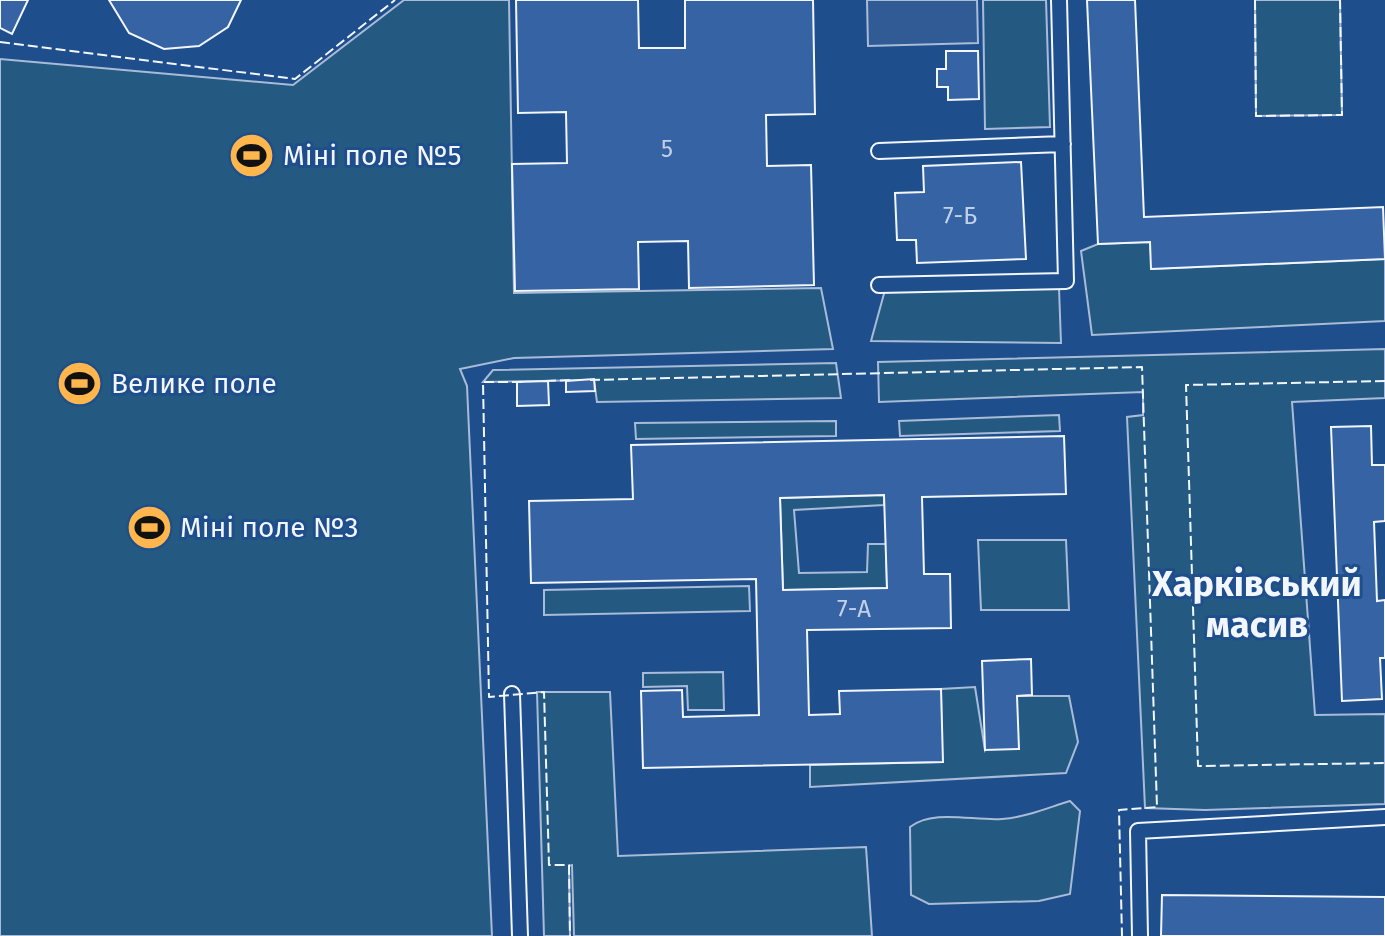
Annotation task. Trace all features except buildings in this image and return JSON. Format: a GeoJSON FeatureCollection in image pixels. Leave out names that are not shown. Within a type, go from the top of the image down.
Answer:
{"type":"FeatureCollection","features":[{"type":"Feature","properties":{"kind":"lane"},"geometry":{"type":"LineString","coordinates":[[879,285],[1066,281],[1059,0]]}},
{"type":"Feature","properties":{"kind":"lane"},"geometry":{"type":"LineString","coordinates":[[879,151],[1063,144]]}},
{"type":"Feature","properties":{"kind":"lane"},"geometry":{"type":"LineString","coordinates":[[512,694],[520,936]]}},
{"type":"Feature","properties":{"kind":"lane"},"geometry":{"type":"LineString","coordinates":[[1140,936],[1138,831],[1385,817]]}},
{"type":"Feature","properties":{"kind":"shaded area"},"geometry":{"type":"Polygon","coordinates":[[[404,0],[509,0],[514,293],[821,288],[833,349],[514,358],[460,369],[467,386],[492,936],[0,936],[0,59],[293,85],[404,0]]]}},
{"type":"Feature","properties":{"kind":"shaded area"},"geometry":{"type":"Polygon","coordinates":[[[867,0],[977,0],[978,43],[868,46],[867,0]]]}},
{"type":"Feature","properties":{"kind":"shaded area"},"geometry":{"type":"Polygon","coordinates":[[[983,0],[1046,0],[1050,127],[985,129],[983,0]]]}},
{"type":"Feature","properties":{"kind":"shaded area"},"geometry":{"type":"Polygon","coordinates":[[[1255,0],[1340,0],[1342,115],[1256,116],[1255,0]]]}},
{"type":"Feature","properties":{"kind":"shaded area"},"geometry":{"type":"Polygon","coordinates":[[[1150,242],[1152,269],[1385,259],[1385,321],[1092,335],[1081,251],[1098,244],[1150,242]]]}},
{"type":"Feature","properties":{"kind":"shaded area"},"geometry":{"type":"Polygon","coordinates":[[[1059,288],[1061,343],[871,341],[885,290],[1059,288]]]}},
{"type":"Feature","properties":{"kind":"shaded area"},"geometry":{"type":"Polygon","coordinates":[[[1385,349],[1385,398],[1292,402],[1315,715],[1385,714],[1385,804],[1205,810],[1145,808],[1127,417],[1143,415],[1143,392],[879,402],[878,362],[1385,349]]]}},
{"type":"Feature","properties":{"kind":"shaded area"},"geometry":{"type":"Polygon","coordinates":[[[836,363],[841,398],[597,402],[594,380],[483,382],[493,370],[836,363]]]}},
{"type":"Feature","properties":{"kind":"shaded area"},"geometry":{"type":"Polygon","coordinates":[[[1059,415],[1060,431],[900,436],[899,421],[1059,415]]]}},
{"type":"Feature","properties":{"kind":"shaded area"},"geometry":{"type":"Polygon","coordinates":[[[836,421],[836,436],[636,439],[635,423],[836,421]]]}},
{"type":"Feature","properties":{"kind":"shaded area"},"geometry":{"type":"Polygon","coordinates":[[[884,495],[884,505],[794,510],[799,573],[867,572],[868,544],[886,544],[887,588],[783,590],[780,498],[884,495]]]}},
{"type":"Feature","properties":{"kind":"shaded area"},"geometry":{"type":"Polygon","coordinates":[[[978,540],[1066,540],[1069,610],[981,610],[978,540]]]}},
{"type":"Feature","properties":{"kind":"shaded area"},"geometry":{"type":"Polygon","coordinates":[[[749,586],[750,611],[544,615],[544,590],[749,586]]]}},
{"type":"Feature","properties":{"kind":"shaded area"},"geometry":{"type":"Polygon","coordinates":[[[723,672],[724,710],[688,710],[687,686],[643,687],[643,673],[723,672]]]}},
{"type":"Feature","properties":{"kind":"shaded area"},"geometry":{"type":"Polygon","coordinates":[[[975,687],[985,750],[1017,696],[1069,696],[1078,742],[1066,773],[810,787],[810,765],[942,762],[941,689],[975,687]]]}},
{"type":"Feature","properties":{"kind":"shaded area"},"geometry":{"type":"Polygon","coordinates":[[[537,692],[610,692],[618,856],[866,847],[872,936],[574,936],[572,865],[569,866],[570,936],[544,936],[537,692]]]}},
{"type":"Feature","properties":{"kind":"shaded area"},"geometry":{"type":"Polygon","coordinates":[[[1070,801],[1080,811],[1070,894],[1039,901],[929,904],[911,895],[910,827],[930,818],[1011,818],[1070,801]]]}},
{"type":"Feature","properties":{"kind":"fence"},"geometry":{"type":"LineString","coordinates":[[0,42],[295,79],[395,0]]}},
{"type":"Feature","properties":{"kind":"fence"},"geometry":{"type":"LineString","coordinates":[[1255,0],[1256,116],[1342,115],[1340,0]]}},
{"type":"Feature","properties":{"kind":"fence"},"geometry":{"type":"LineString","coordinates":[[590,380],[1142,367],[1157,807],[1119,810],[1122,936]]}},
{"type":"Feature","properties":{"kind":"fence"},"geometry":{"type":"LineString","coordinates":[[546,381],[570,380]]}},
{"type":"Feature","properties":{"kind":"fence"},"geometry":{"type":"LineString","coordinates":[[1385,381],[1186,385],[1198,766],[1385,763]]}},
{"type":"Feature","properties":{"kind":"fence"},"geometry":{"type":"LineString","coordinates":[[522,382],[483,382],[489,697],[544,692],[549,865],[569,865],[570,936]]}},
{"type":"Feature","properties":{"kind":"place","name":"Міні поле №5"},"geometry":{"type":"Point","coordinates":[252,155]}},
{"type":"Feature","properties":{"kind":"place","name":"Велике поле"},"geometry":{"type":"Point","coordinates":[80,383]}},
{"type":"Feature","properties":{"kind":"place","name":"Міні поле №3"},"geometry":{"type":"Point","coordinates":[149,527]}},
{"type":"Feature","properties":{"kind":"district","name":"Харківський масив"},"geometry":{"type":"Point","coordinates":[1257,604]}}]}
